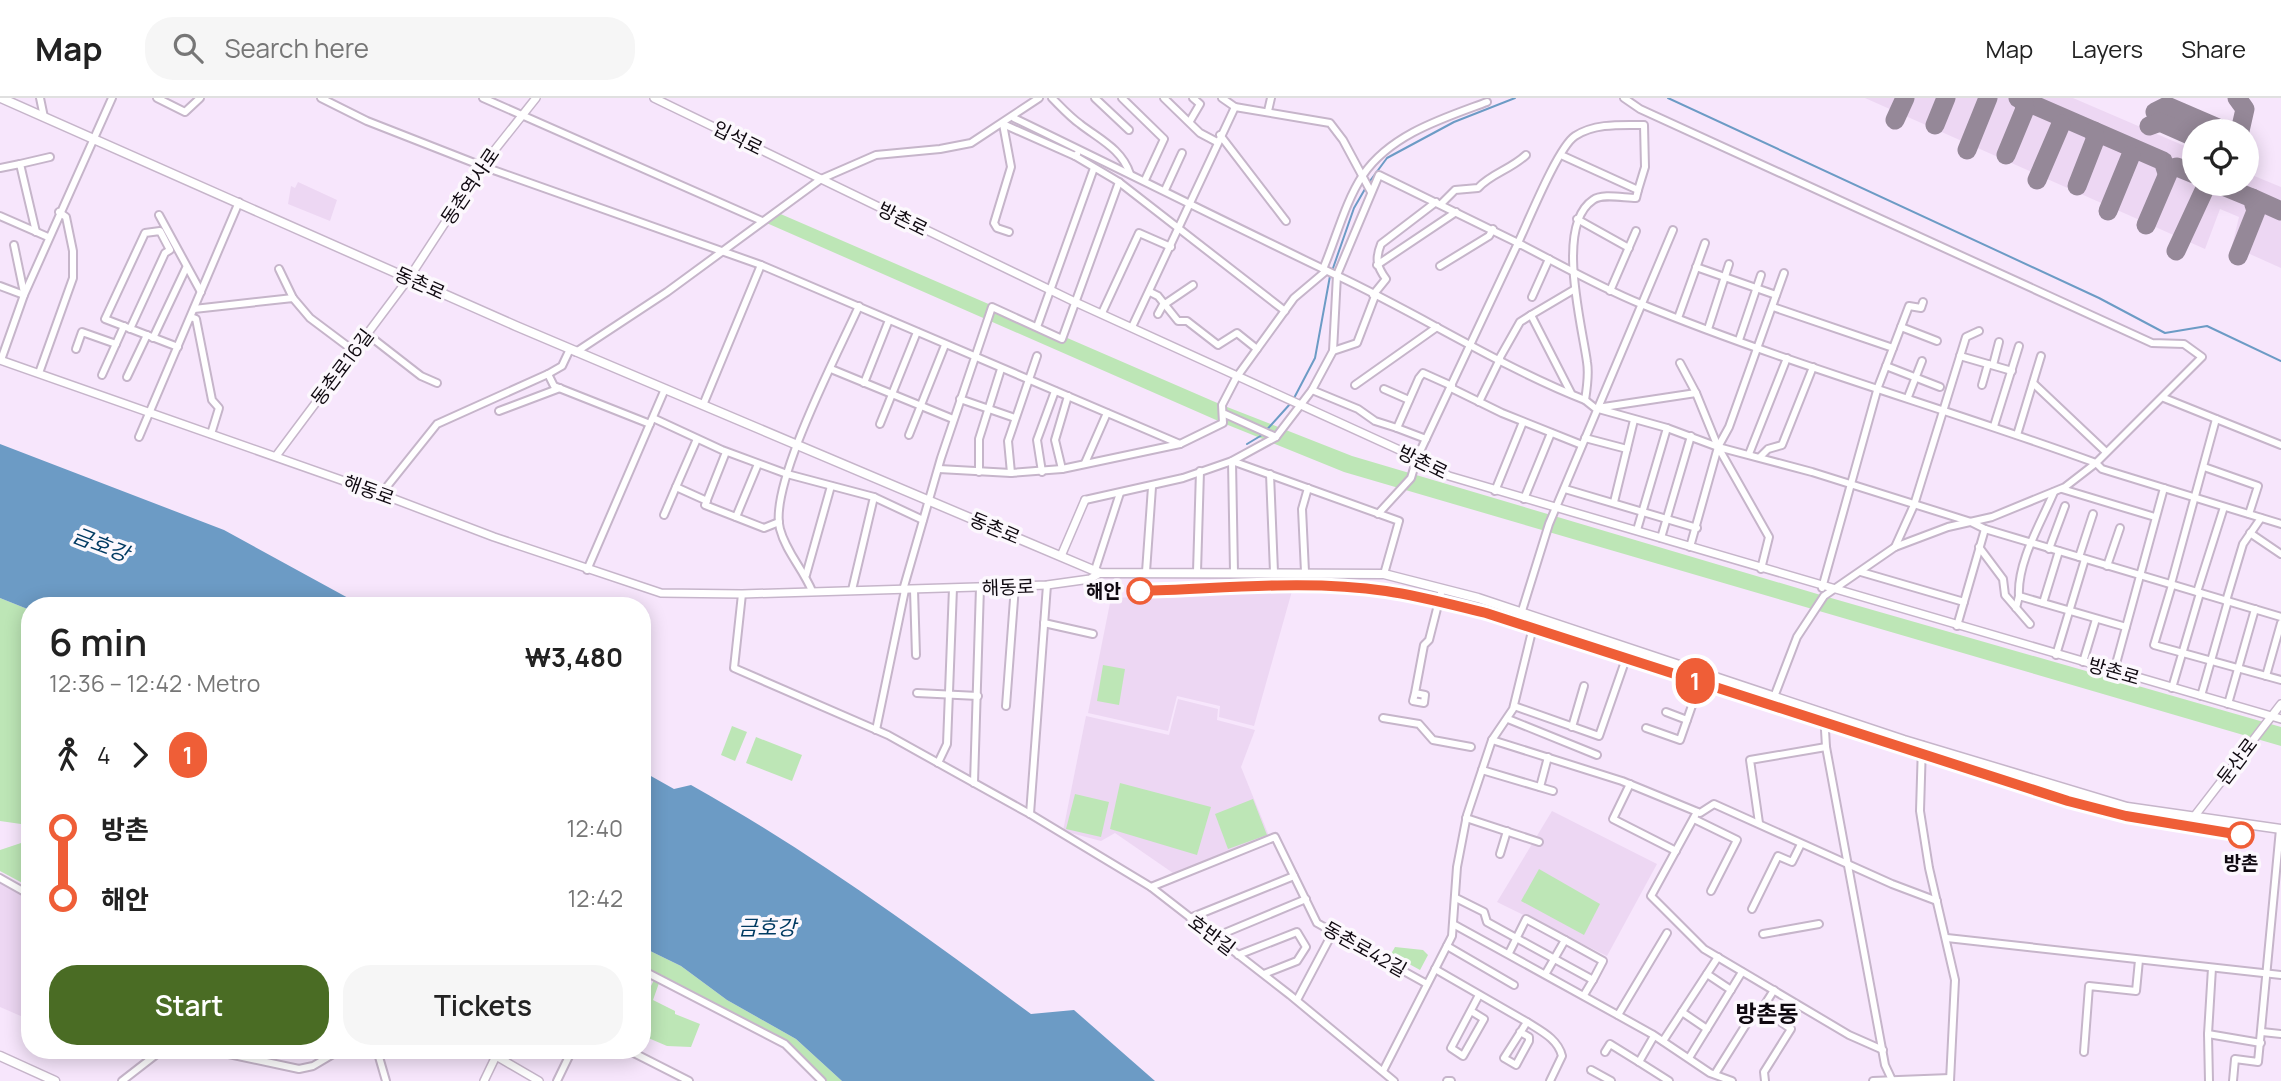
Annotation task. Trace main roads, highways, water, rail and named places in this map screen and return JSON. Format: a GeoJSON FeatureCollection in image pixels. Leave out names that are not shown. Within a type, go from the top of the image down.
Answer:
{"type":"FeatureCollection","features":[{"type":"Feature","properties":{"kind":"main road","name":"동촌로"},"geometry":{"type":"LineString","coordinates":[[1,98],[573,350],[1098,571],[1384,574],[1442,589],[1922,745],[2126,807],[2281,829]]}},
{"type":"Feature","properties":{"kind":"main road"},"geometry":{"type":"LineString","coordinates":[[0,1056],[53,1080]]}},
{"type":"Feature","properties":{"kind":"water","name":"금호강"},"geometry":{"type":"Polygon","coordinates":[[[0,444],[224,530],[346,597],[21,597],[21,606],[0,598],[0,444]]]}},
{"type":"Feature","properties":{"kind":"water","name":"금호강"},"geometry":{"type":"Polygon","coordinates":[[[651,776],[674,789],[691,785],[736,811],[907,924],[1031,1014],[1074,1010],[1155,1081],[842,1081],[796,1039],[727,1000],[681,966],[651,951],[651,776]]]}},
{"type":"Feature","properties":{"kind":"waterway"},"geometry":{"type":"LineString","coordinates":[[1370,181],[1387,158],[1454,122],[1515,98]]}},
{"type":"Feature","properties":{"kind":"waterway"},"geometry":{"type":"LineString","coordinates":[[1668,98],[2099,298],[2165,333],[2207,326],[2281,361]]}},
{"type":"Feature","properties":{"kind":"waterway"},"geometry":{"type":"LineString","coordinates":[[1332,271],[1354,208],[1365,189]]}},
{"type":"Feature","properties":{"kind":"waterway"},"geometry":{"type":"LineString","coordinates":[[1293,400],[1315,358],[1330,276]]}},
{"type":"Feature","properties":{"kind":"waterway"},"geometry":{"type":"LineString","coordinates":[[1247,444],[1262,435],[1290,404]]}},
{"type":"Feature","properties":{"kind":"metro line","name":"1"},"geometry":{"type":"LineString","coordinates":[[1140,591],[1316,585],[1386,591],[1434,601],[1486,613],[2068,801],[2126,816],[2241,835]]}},
{"type":"Feature","properties":{"kind":"place","name":"해안"},"geometry":{"type":"Point","coordinates":[1140,591]}},
{"type":"Feature","properties":{"kind":"place","name":"방촌"},"geometry":{"type":"Point","coordinates":[2241,835]}},
{"type":"Feature","properties":{"kind":"district","name":"방촌동"},"geometry":{"type":"Point","coordinates":[1767,1013]}}]}
